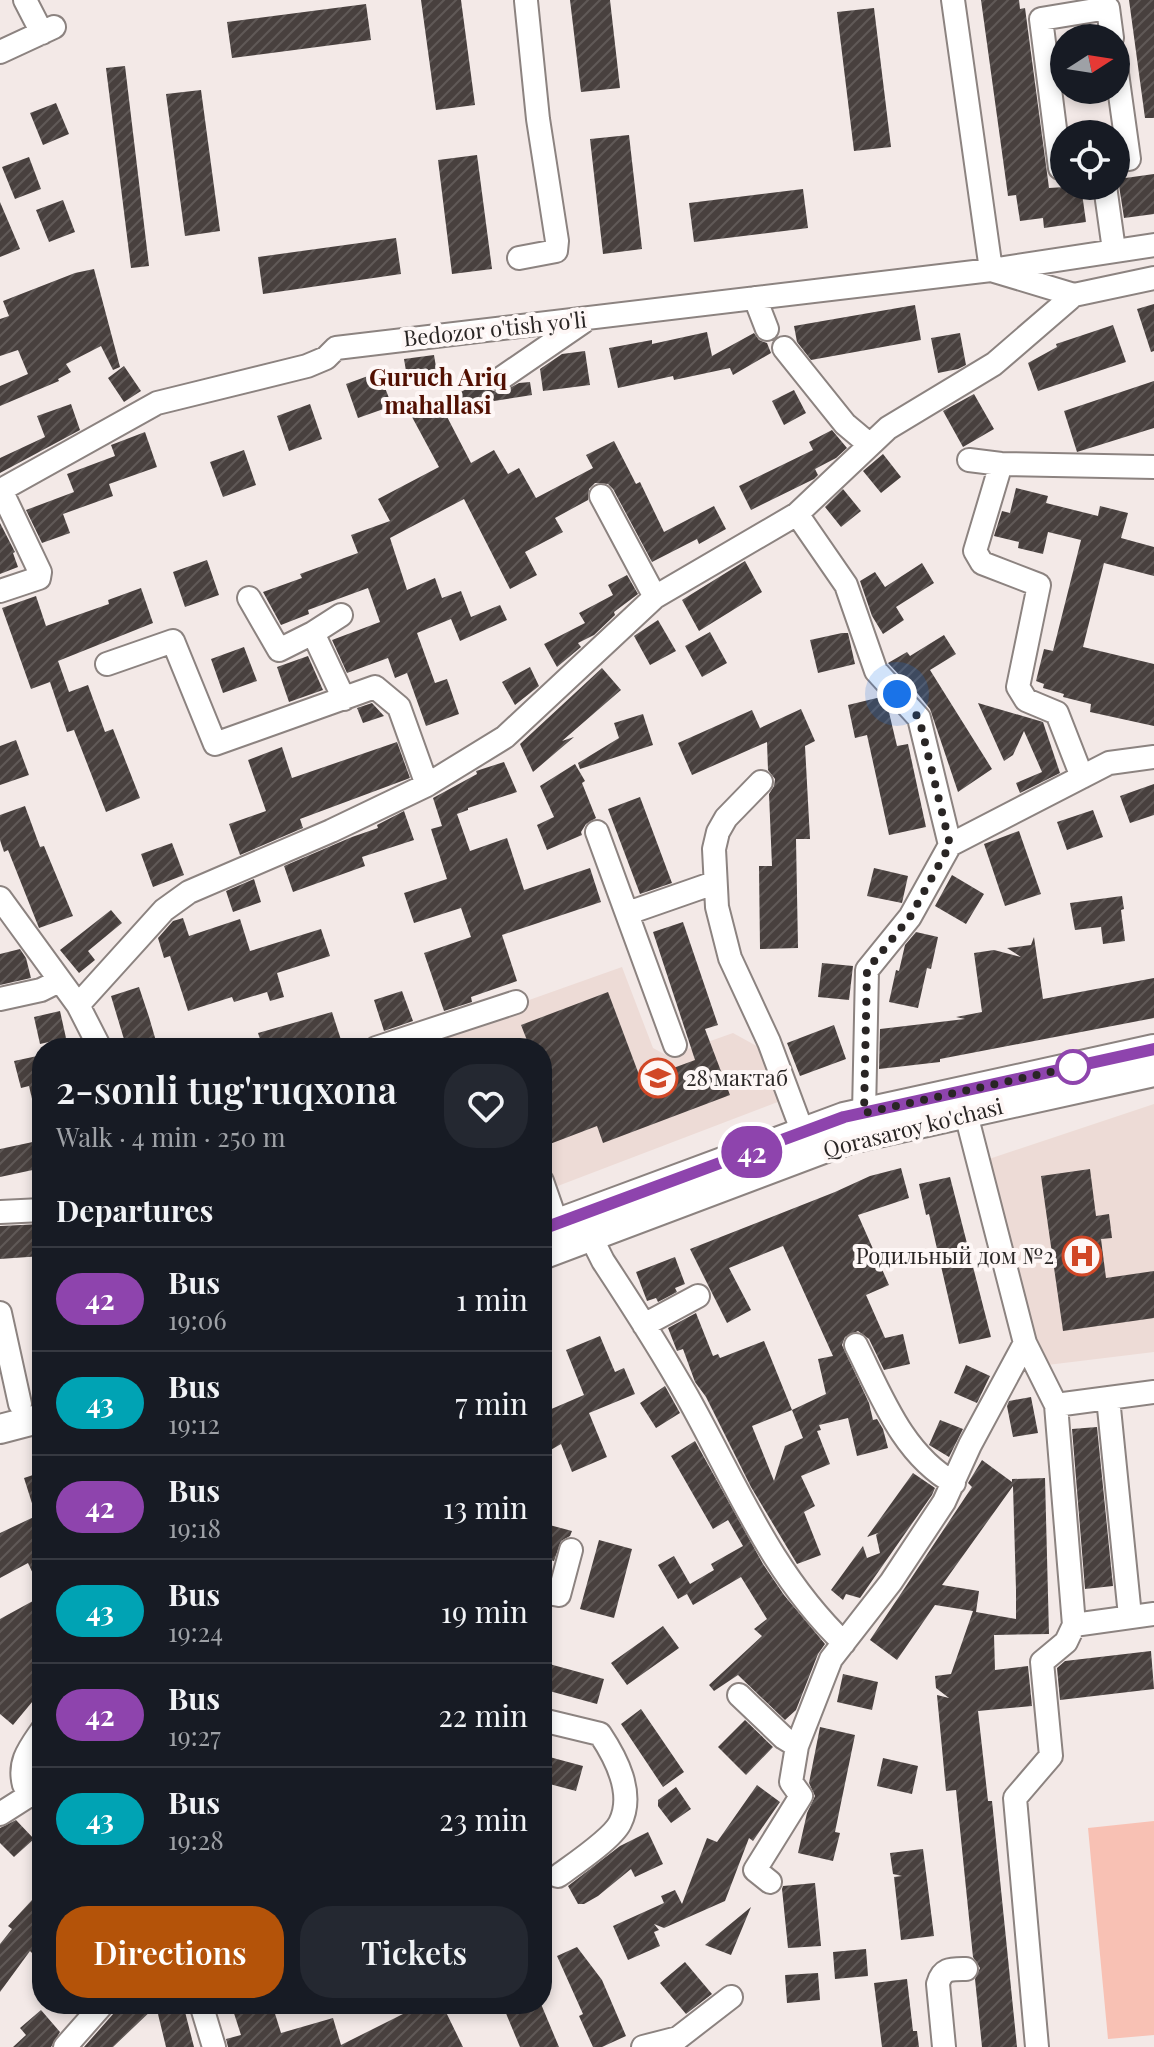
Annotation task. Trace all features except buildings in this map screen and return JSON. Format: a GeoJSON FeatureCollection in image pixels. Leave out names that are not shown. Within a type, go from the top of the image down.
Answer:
{"type":"FeatureCollection","features":[{"type":"Feature","properties":{"kind":"main road","name":"Qorasaroy ko'chasi"},"geometry":{"type":"LineString","coordinates":[[552,1225],[864,1113],[1154,1049]]}},
{"type":"Feature","properties":{"kind":"main road","name":"Qorasaroy ko'chasi"},"geometry":{"type":"LineString","coordinates":[[552,1251],[850,1139],[1154,1072]]}},
{"type":"Feature","properties":{"kind":"main road"},"geometry":{"type":"LineString","coordinates":[[0,1429],[26,1407]]}},
{"type":"Feature","properties":{"kind":"street"},"geometry":{"type":"LineString","coordinates":[[0,52],[48,30],[25,0]]}},
{"type":"Feature","properties":{"kind":"street"},"geometry":{"type":"LineString","coordinates":[[953,0],[991,270],[1074,295],[1154,278]]}},
{"type":"Feature","properties":{"kind":"street"},"geometry":{"type":"LineString","coordinates":[[519,258],[556,251],[557,241],[538,119],[526,1]]}},
{"type":"Feature","properties":{"kind":"street"},"geometry":{"type":"LineString","coordinates":[[1054,120],[1041,19],[1084,6],[1108,8],[1110,24]]}},
{"type":"Feature","properties":{"kind":"street"},"geometry":{"type":"LineString","coordinates":[[1107,200],[1114,250]]}},
{"type":"Feature","properties":{"kind":"street","name":"Bedozor o'tish yo'li"},"geometry":{"type":"LineString","coordinates":[[0,591],[33,581],[39,578],[40,572],[1,490],[157,403],[307,366],[326,358],[336,348],[991,270],[1154,245]]}},
{"type":"Feature","properties":{"kind":"street"},"geometry":{"type":"LineString","coordinates":[[78,1005],[164,910],[189,892],[331,831],[427,785],[505,737],[655,597],[797,514],[888,428],[994,364],[1074,295]]}},
{"type":"Feature","properties":{"kind":"street"},"geometry":{"type":"LineString","coordinates":[[755,298],[767,329]]}},
{"type":"Feature","properties":{"kind":"street"},"geometry":{"type":"LineString","coordinates":[[500,379],[588,319]]}},
{"type":"Feature","properties":{"kind":"street"},"geometry":{"type":"LineString","coordinates":[[784,348],[845,424],[870,445]]}},
{"type":"Feature","properties":{"kind":"street"},"geometry":{"type":"LineString","coordinates":[[969,460],[1001,464],[1154,467]]}},
{"type":"Feature","properties":{"kind":"street"},"geometry":{"type":"LineString","coordinates":[[1001,464],[975,551],[982,563],[1039,585],[1018,687],[1026,700],[1057,713],[1082,777]]}},
{"type":"Feature","properties":{"kind":"street"},"geometry":{"type":"LineString","coordinates":[[601,496],[655,597]]}},
{"type":"Feature","properties":{"kind":"street"},"geometry":{"type":"LineString","coordinates":[[797,514],[846,585],[876,671],[919,718],[950,845]]}},
{"type":"Feature","properties":{"kind":"street"},"geometry":{"type":"LineString","coordinates":[[249,598],[279,650],[341,615]]}},
{"type":"Feature","properties":{"kind":"street"},"geometry":{"type":"LineString","coordinates":[[313,633],[344,699]]}},
{"type":"Feature","properties":{"kind":"street"},"geometry":{"type":"LineString","coordinates":[[107,664],[173,641],[215,744],[375,687],[399,707],[427,785]]}},
{"type":"Feature","properties":{"kind":"street"},"geometry":{"type":"LineString","coordinates":[[864,1113],[867,970],[910,917],[950,845],[1109,763],[1154,757]]}},
{"type":"Feature","properties":{"kind":"street"},"geometry":{"type":"LineString","coordinates":[[761,782],[726,818],[718,832],[714,849],[714,883],[730,958],[769,1042],[803,1133]]}},
{"type":"Feature","properties":{"kind":"street"},"geometry":{"type":"LineString","coordinates":[[597,832],[675,1045]]}},
{"type":"Feature","properties":{"kind":"street"},"geometry":{"type":"LineString","coordinates":[[628,913],[714,883]]}},
{"type":"Feature","properties":{"kind":"street"},"geometry":{"type":"LineString","coordinates":[[0,898],[78,1005],[95,1038]]}},
{"type":"Feature","properties":{"kind":"street"},"geometry":{"type":"LineString","coordinates":[[0,999],[41,990],[59,981]]}},
{"type":"Feature","properties":{"kind":"street"},"geometry":{"type":"LineString","coordinates":[[406,1038],[516,1002]]}},
{"type":"Feature","properties":{"kind":"street"},"geometry":{"type":"LineString","coordinates":[[966,1114],[1025,1343],[1056,1405],[1074,1625],[1066,1642],[1042,1662],[1051,1756],[1015,1798],[1037,2047]]}},
{"type":"Feature","properties":{"kind":"street"},"geometry":{"type":"LineString","coordinates":[[0,1212],[32,1210]]}},
{"type":"Feature","properties":{"kind":"street"},"geometry":{"type":"LineString","coordinates":[[591,1237],[688,1396],[751,1521],[791,1584],[844,1643]]}},
{"type":"Feature","properties":{"kind":"street"},"geometry":{"type":"LineString","coordinates":[[644,1325],[698,1296]]}},
{"type":"Feature","properties":{"kind":"street"},"geometry":{"type":"LineString","coordinates":[[0,1313],[6,1365],[26,1407]]}},
{"type":"Feature","properties":{"kind":"street"},"geometry":{"type":"LineString","coordinates":[[770,1882],[755,1870],[801,1796],[791,1782],[797,1746],[831,1659],[891,1582],[944,1502],[970,1445],[1025,1343]]}},
{"type":"Feature","properties":{"kind":"street"},"geometry":{"type":"LineString","coordinates":[[856,1345],[908,1444],[934,1472],[954,1483]]}},
{"type":"Feature","properties":{"kind":"street"},"geometry":{"type":"LineString","coordinates":[[1056,1405],[1154,1392]]}},
{"type":"Feature","properties":{"kind":"street"},"geometry":{"type":"LineString","coordinates":[[1108,1398],[1130,1616]]}},
{"type":"Feature","properties":{"kind":"street"},"geometry":{"type":"LineString","coordinates":[[552,1594],[559,1595],[571,1550]]}},
{"type":"Feature","properties":{"kind":"street"},"geometry":{"type":"LineString","coordinates":[[1074,1625],[1154,1614]]}},
{"type":"Feature","properties":{"kind":"street"},"geometry":{"type":"LineString","coordinates":[[739,1695],[784,1738],[797,1746]]}},
{"type":"Feature","properties":{"kind":"street"},"geometry":{"type":"LineString","coordinates":[[552,1722],[600,1734],[618,1763],[625,1799],[620,1824],[592,1851],[558,1876]]}},
{"type":"Feature","properties":{"kind":"street"},"geometry":{"type":"LineString","coordinates":[[32,1745],[21,1768],[24,1785],[32,1791]]}},
{"type":"Feature","properties":{"kind":"street"},"geometry":{"type":"LineString","coordinates":[[0,1814],[32,1799]]}},
{"type":"Feature","properties":{"kind":"street"},"geometry":{"type":"LineString","coordinates":[[944,2047],[938,1984],[940,1975],[947,1969],[966,1969]]}},
{"type":"Feature","properties":{"kind":"street"},"geometry":{"type":"LineString","coordinates":[[643,2047],[678,2038],[731,1997]]}},
{"type":"Feature","properties":{"kind":"street"},"geometry":{"type":"LineString","coordinates":[[65,2047],[94,2014]]}},
{"type":"Feature","properties":{"kind":"street"},"geometry":{"type":"LineString","coordinates":[[204,2014],[214,2047]]}},
{"type":"Feature","properties":{"kind":"shaded area","name":"28 мактаб"},"geometry":{"type":"Polygon","coordinates":[[[622,967],[653,1048],[668,1056],[733,1033],[762,1049],[783,1100],[552,1188],[552,1038],[422,1038],[622,967]]]}},
{"type":"Feature","properties":{"kind":"shaded area","name":"Родильный дом №2"},"geometry":{"type":"Polygon","coordinates":[[[1154,1104],[1154,1352],[1039,1366],[986,1160],[1154,1104]]]}},
{"type":"Feature","properties":{"kind":"shaded area"},"geometry":{"type":"Polygon","coordinates":[[[1154,1821],[1154,2035],[1108,2039],[1088,1828],[1154,1821]]]}},
{"type":"Feature","properties":{"kind":"bus line","name":"42"},"geometry":{"type":"LineString","coordinates":[[552,1225],[844,1117],[1154,1049]]}},
{"type":"Feature","properties":{"kind":"place","name":"28 мактаб"},"geometry":{"type":"Point","coordinates":[658,1078]}},
{"type":"Feature","properties":{"kind":"place","name":"Родильный дом №2"},"geometry":{"type":"Point","coordinates":[1082,1256]}},
{"type":"Feature","properties":{"kind":"district","name":"Guruch Ariq mahallasi"},"geometry":{"type":"Point","coordinates":[438,392]}},
{"type":"Feature","properties":{"kind":"route"},"geometry":{"type":"LineString","coordinates":[[897,694],[919,718],[950,845],[910,917],[867,970],[864,1113],[1073,1067]]}}]}
